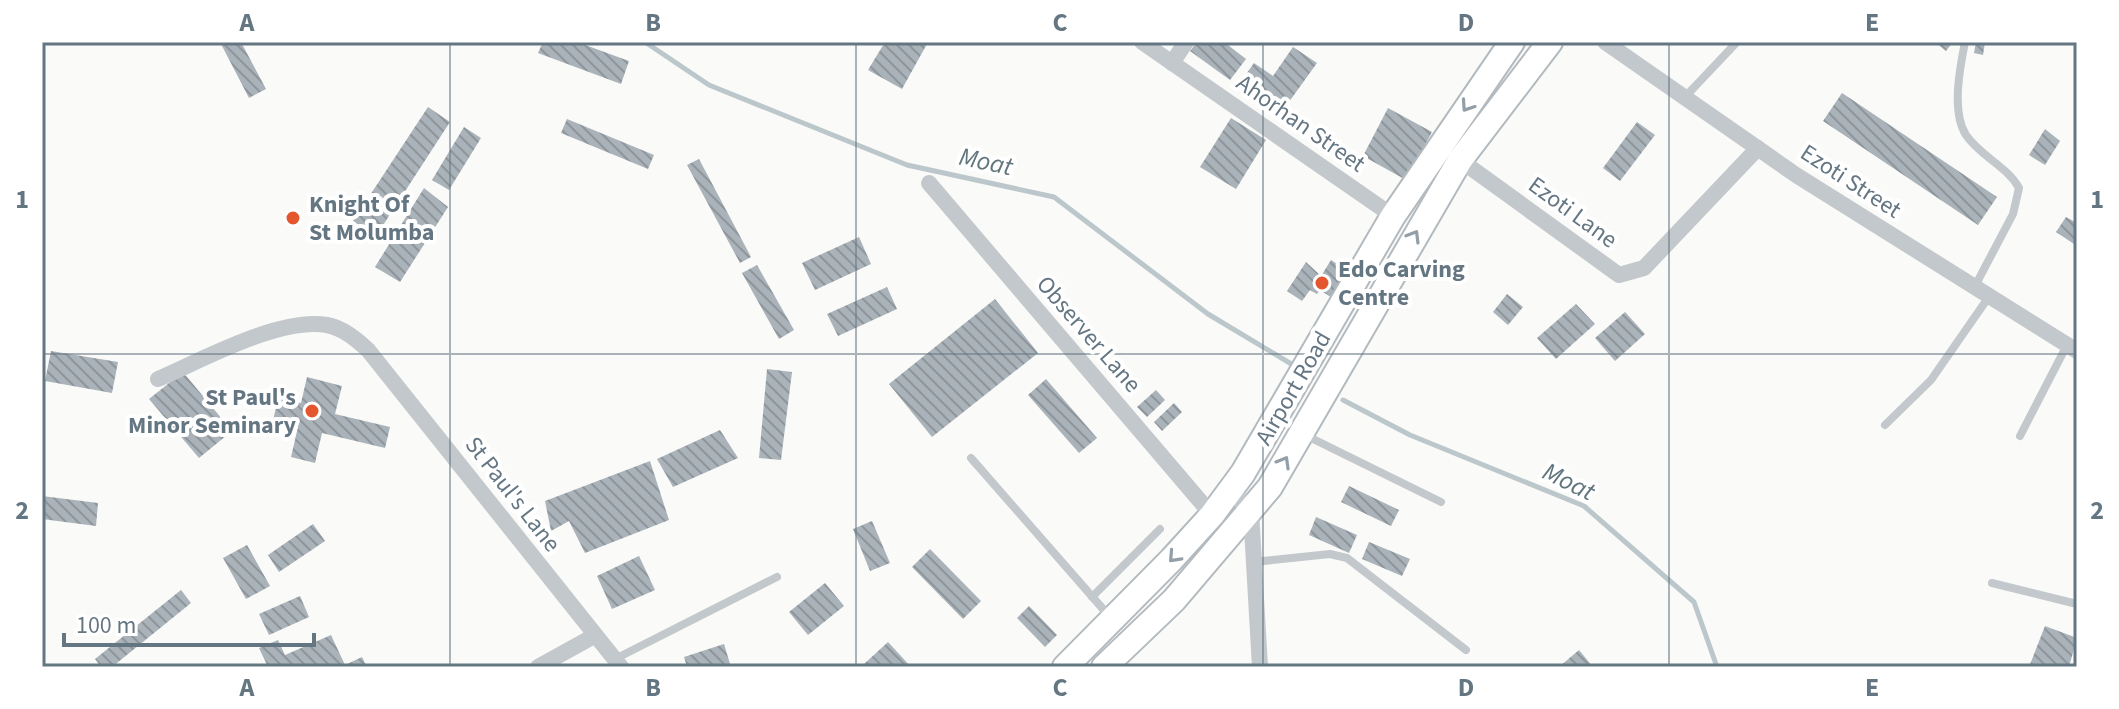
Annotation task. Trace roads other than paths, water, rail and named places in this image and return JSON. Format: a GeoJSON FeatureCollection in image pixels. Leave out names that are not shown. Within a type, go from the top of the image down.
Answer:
{"type":"FeatureCollection","features":[{"type":"Feature","properties":{"kind":"main road","name":"Airport Road"},"geometry":{"type":"LineString","coordinates":[[1065,667],[1113,622],[1212,515],[1230,490],[1393,216],[1512,42]]}},
{"type":"Feature","properties":{"kind":"main road","name":"Airport Road"},"geometry":{"type":"LineString","coordinates":[[1104,667],[1174,600],[1270,487],[1460,160],[1550,42]]}},
{"type":"Feature","properties":{"kind":"street","name":"Ahorhan Street"},"geometry":{"type":"LineString","coordinates":[[1142,42],[1393,216]]}},
{"type":"Feature","properties":{"kind":"street"},"geometry":{"type":"LineString","coordinates":[[1172,63],[1186,42]]}},
{"type":"Feature","properties":{"kind":"street","name":"Ezoti Street"},"geometry":{"type":"LineString","coordinates":[[1605,42],[1758,148],[1981,293],[2072,348]]}},
{"type":"Feature","properties":{"kind":"street","name":"Ezoti Lane"},"geometry":{"type":"LineString","coordinates":[[1460,160],[1619,275],[1644,268],[1758,148]]}},
{"type":"Feature","properties":{"kind":"street","name":"Observer Lane"},"geometry":{"type":"LineString","coordinates":[[929,183],[1212,515]]}},
{"type":"Feature","properties":{"kind":"street","name":"St Paul's Lane"},"geometry":{"type":"LineString","coordinates":[[158,379],[286,327],[329,325],[351,335],[368,350],[618,663]]}},
{"type":"Feature","properties":{"kind":"street"},"geometry":{"type":"LineString","coordinates":[[1230,490],[1251,511],[1260,667]]}},
{"type":"Feature","properties":{"kind":"street"},"geometry":{"type":"LineString","coordinates":[[538,667],[594,636]]}},
{"type":"Feature","properties":{"kind":"lane"},"geometry":{"type":"LineString","coordinates":[[1684,97],[1737,42]]}},
{"type":"Feature","properties":{"kind":"lane"},"geometry":{"type":"LineString","coordinates":[[1885,425],[1931,380],[1981,293],[2013,214],[2019,188],[2014,178],[1966,135],[1960,119],[1960,70],[1965,42]]}},
{"type":"Feature","properties":{"kind":"lane"},"geometry":{"type":"LineString","coordinates":[[2020,436],[2072,348]]}},
{"type":"Feature","properties":{"kind":"lane"},"geometry":{"type":"LineString","coordinates":[[1301,433],[1441,502]]}},
{"type":"Feature","properties":{"kind":"lane"},"geometry":{"type":"LineString","coordinates":[[971,458],[1113,622]]}},
{"type":"Feature","properties":{"kind":"lane"},"geometry":{"type":"LineString","coordinates":[[1092,597],[1160,529]]}},
{"type":"Feature","properties":{"kind":"lane"},"geometry":{"type":"LineString","coordinates":[[1253,562],[1330,554],[1347,558],[1466,650]]}},
{"type":"Feature","properties":{"kind":"lane"},"geometry":{"type":"LineString","coordinates":[[618,663],[777,577]]}},
{"type":"Feature","properties":{"kind":"lane"},"geometry":{"type":"LineString","coordinates":[[1992,583],[2077,604]]}},
{"type":"Feature","properties":{"kind":"waterway","name":"Moat"},"geometry":{"type":"LineString","coordinates":[[645,42],[709,85],[907,165],[1054,197],[1208,314],[1293,365]]}},
{"type":"Feature","properties":{"kind":"waterway","name":"Moat"},"geometry":{"type":"LineString","coordinates":[[1343,400],[1410,435],[1584,506],[1694,602],[1717,667]]}},
{"type":"Feature","properties":{"kind":"place","name":"Knight Of St Molumba"},"geometry":{"type":"Point","coordinates":[293,218]}},
{"type":"Feature","properties":{"kind":"place","name":"Edo Carving Centre"},"geometry":{"type":"Point","coordinates":[1322,283]}},
{"type":"Feature","properties":{"kind":"place","name":"St Paul's Minor Seminary"},"geometry":{"type":"Point","coordinates":[312,411]}}]}
